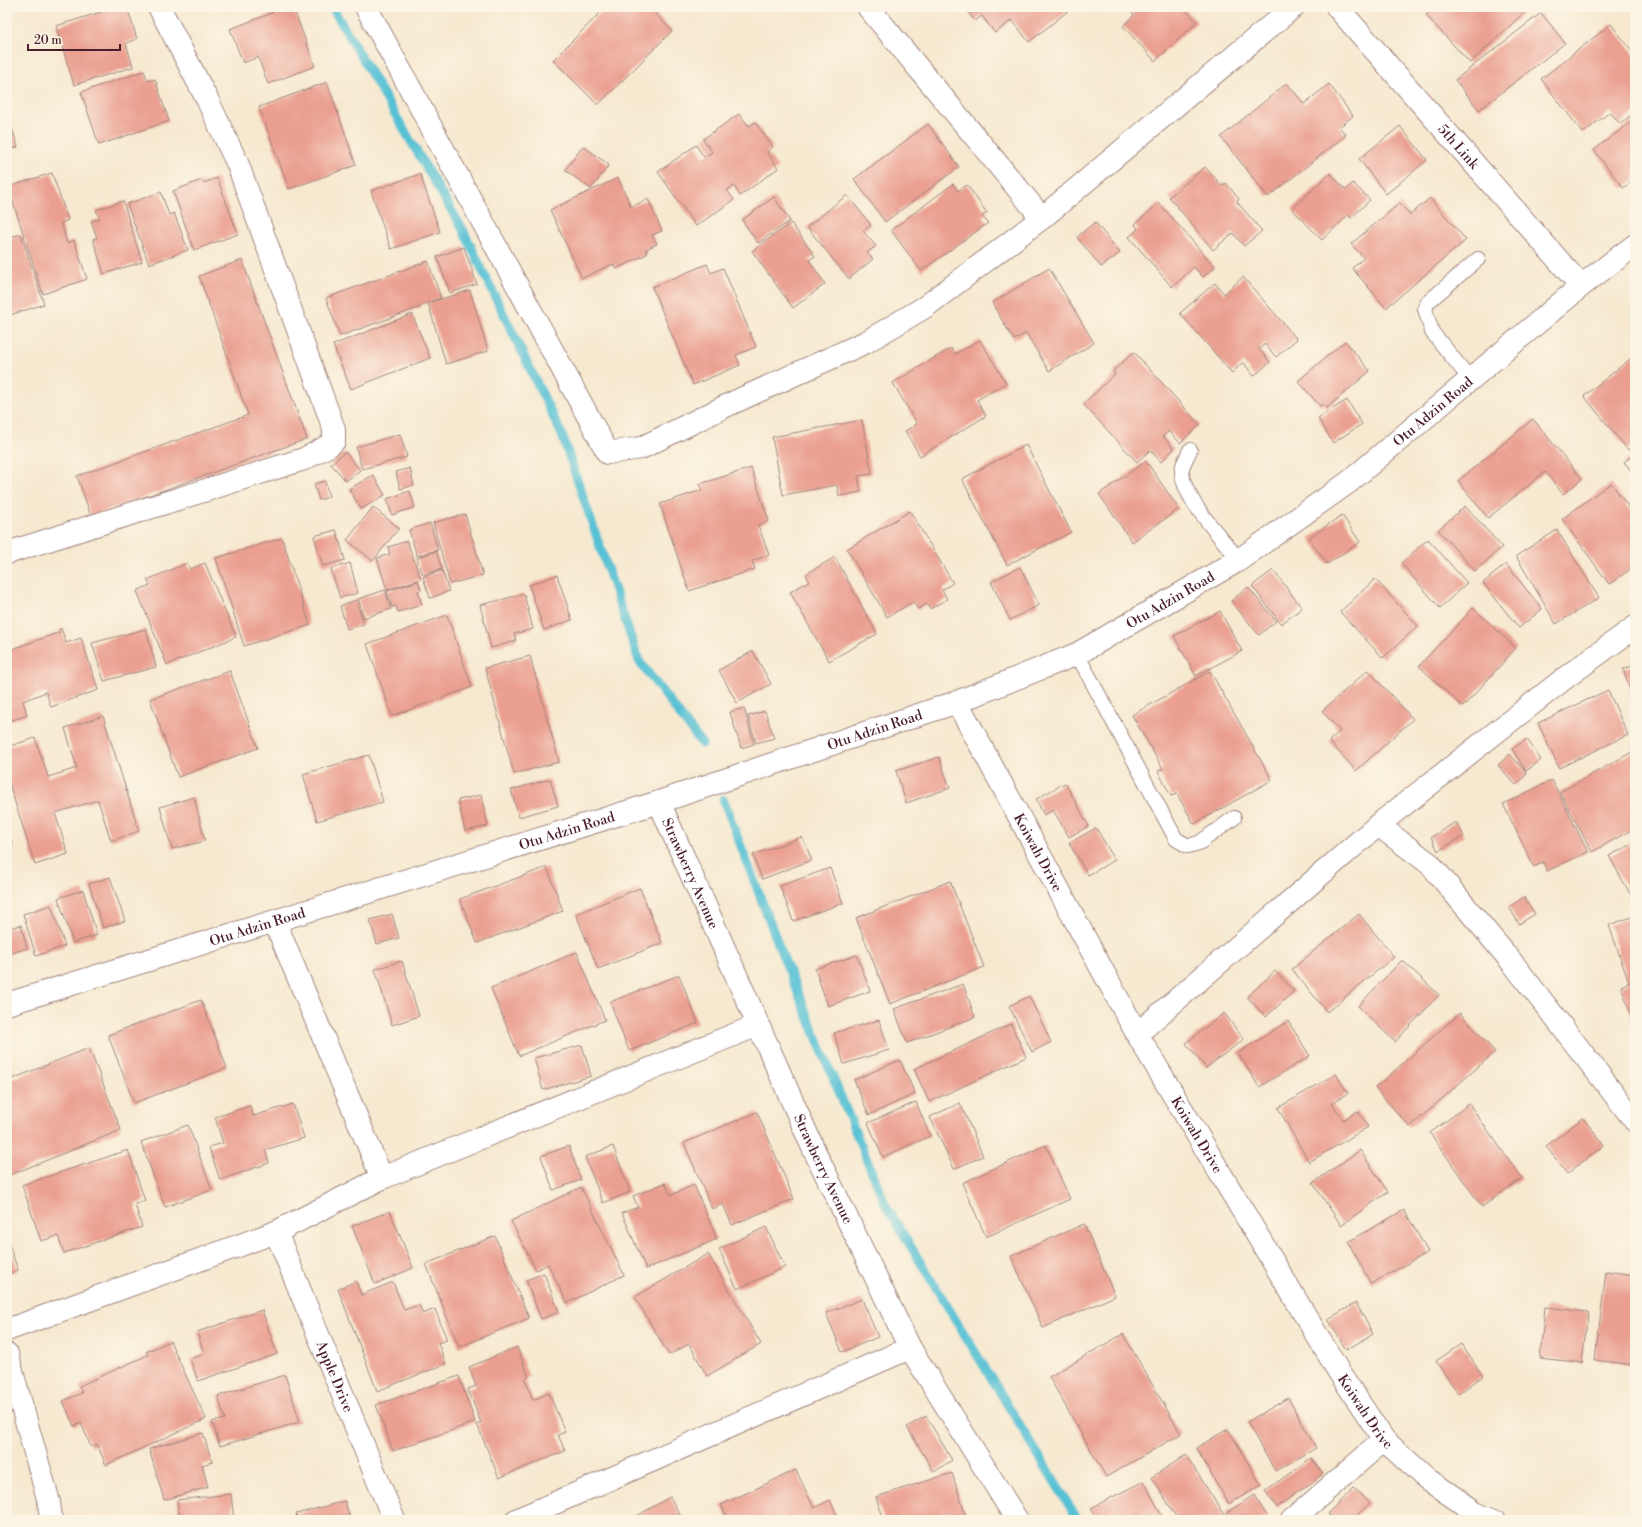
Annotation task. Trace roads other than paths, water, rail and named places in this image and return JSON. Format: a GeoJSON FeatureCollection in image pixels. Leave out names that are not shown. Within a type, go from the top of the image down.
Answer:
{"type":"FeatureCollection","features":[{"type":"Feature","properties":{"kind":"street"},"geometry":{"type":"LineString","coordinates":[[7,553],[304,459],[330,445],[334,441],[334,429],[238,165],[208,101],[159,7]]}},
{"type":"Feature","properties":{"kind":"street"},"geometry":{"type":"LineString","coordinates":[[366,7],[608,453],[641,448],[730,404],[866,342],[925,307],[1042,218],[1293,7]]}},
{"type":"Feature","properties":{"kind":"street"},"geometry":{"type":"LineString","coordinates":[[868,7],[1042,218]]}},
{"type":"Feature","properties":{"kind":"street","name":"5th Link"},"geometry":{"type":"LineString","coordinates":[[1337,7],[1581,286]]}},
{"type":"Feature","properties":{"kind":"street","name":"Otu Adzin Road"},"geometry":{"type":"LineString","coordinates":[[7,1004],[659,802],[957,702],[1077,654],[1239,560],[1349,482],[1581,286],[1635,245]]}},
{"type":"Feature","properties":{"kind":"street"},"geometry":{"type":"LineString","coordinates":[[1137,1034],[1378,825],[1565,678],[1635,627]]}},
{"type":"Feature","properties":{"kind":"street","name":"Koiwah Drive"},"geometry":{"type":"LineString","coordinates":[[957,702],[1137,1034],[1339,1372],[1384,1440],[1427,1479],[1480,1517]]}},
{"type":"Feature","properties":{"kind":"street","name":"Strawberry Avenue"},"geometry":{"type":"LineString","coordinates":[[659,802],[814,1150],[910,1348],[1018,1520]]}},
{"type":"Feature","properties":{"kind":"street"},"geometry":{"type":"LineString","coordinates":[[1378,825],[1430,864],[1515,966],[1635,1121]]}},
{"type":"Feature","properties":{"kind":"street"},"geometry":{"type":"LineString","coordinates":[[275,922],[382,1178]]}},
{"type":"Feature","properties":{"kind":"street"},"geometry":{"type":"LineString","coordinates":[[7,1330],[276,1232],[382,1178],[758,1025]]}},
{"type":"Feature","properties":{"kind":"street","name":"Apple Drive"},"geometry":{"type":"LineString","coordinates":[[276,1232],[394,1520]]}},
{"type":"Feature","properties":{"kind":"street"},"geometry":{"type":"LineString","coordinates":[[516,1520],[910,1348]]}},
{"type":"Feature","properties":{"kind":"street"},"geometry":{"type":"LineString","coordinates":[[7,1354],[49,1502],[51,1520]]}},
{"type":"Feature","properties":{"kind":"street"},"geometry":{"type":"LineString","coordinates":[[1292,1520],[1384,1440]]}},
{"type":"Feature","properties":{"kind":"lane"},"geometry":{"type":"LineString","coordinates":[[1470,379],[1432,332],[1425,309],[1428,302],[1478,259]]}},
{"type":"Feature","properties":{"kind":"lane"},"geometry":{"type":"LineString","coordinates":[[1190,450],[1182,469],[1184,484],[1194,503],[1239,560]]}},
{"type":"Feature","properties":{"kind":"lane"},"geometry":{"type":"LineString","coordinates":[[1077,654],[1176,839],[1188,846],[1199,843],[1234,818]]}},
{"type":"Feature","properties":{"kind":"waterway"},"geometry":{"type":"LineString","coordinates":[[332,7],[463,230],[562,435],[639,661],[702,744]]}},
{"type":"Feature","properties":{"kind":"waterway"},"geometry":{"type":"LineString","coordinates":[[723,799],[782,954],[886,1206],[1078,1520]]}}]}
